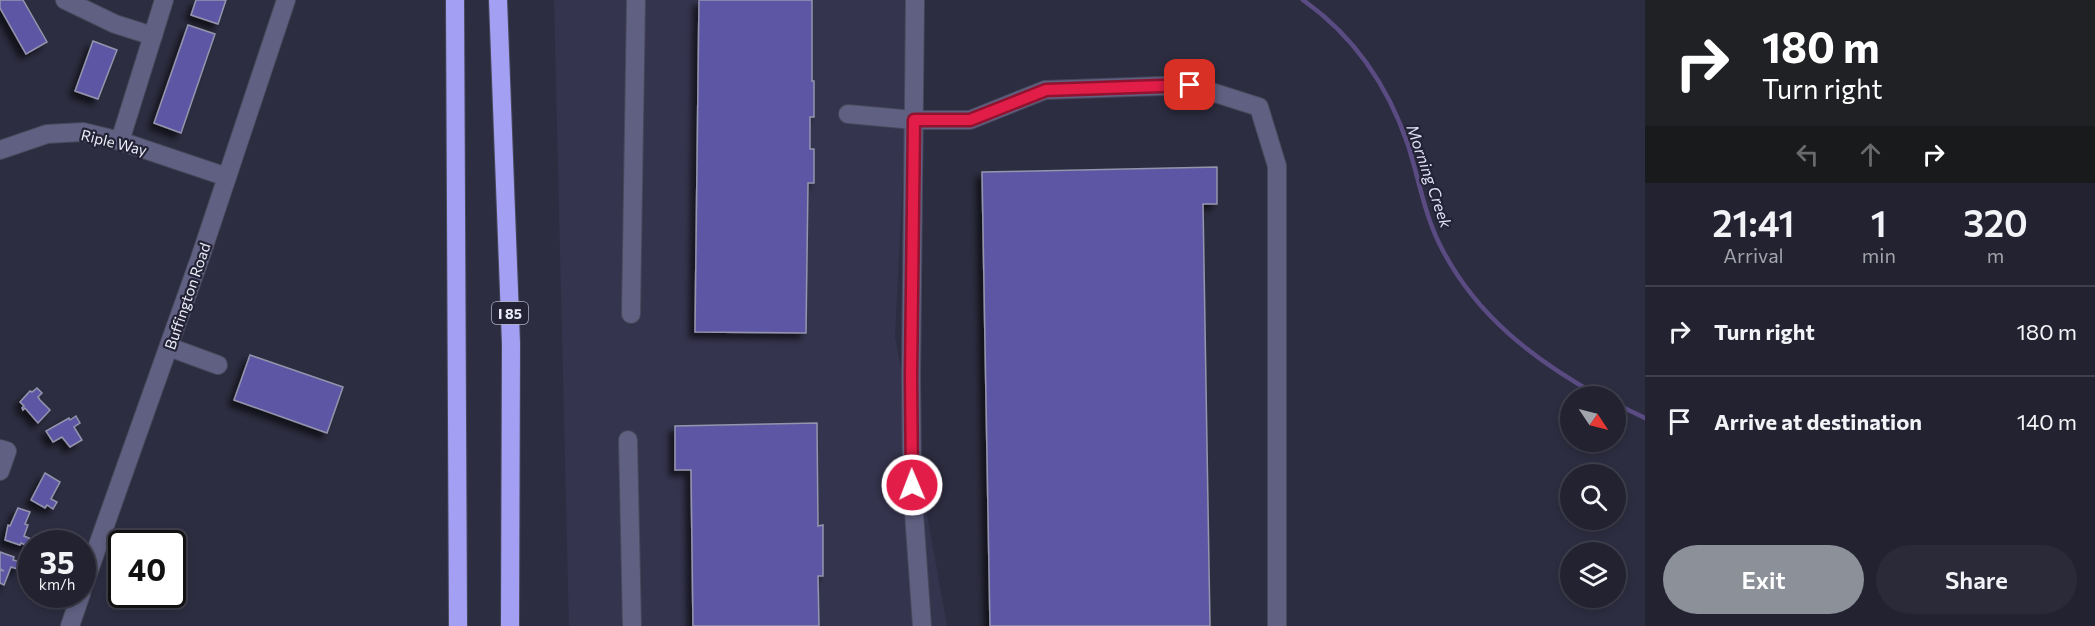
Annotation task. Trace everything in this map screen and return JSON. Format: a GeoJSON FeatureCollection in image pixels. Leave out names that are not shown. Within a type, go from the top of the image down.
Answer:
{"type":"FeatureCollection","features":[{"type":"Feature","properties":{"kind":"highway"},"geometry":{"type":"LineString","coordinates":[[455,0],[458,626]]}},
{"type":"Feature","properties":{"kind":"highway","name":"I 85"},"geometry":{"type":"LineString","coordinates":[[498,0],[511,344],[510,626]]}},
{"type":"Feature","properties":{"kind":"street"},"geometry":{"type":"LineString","coordinates":[[65,0],[115,24],[153,36]]}},
{"type":"Feature","properties":{"kind":"street"},"geometry":{"type":"LineString","coordinates":[[120,141],[164,0]]}},
{"type":"Feature","properties":{"kind":"street","name":"Buffington Road"},"geometry":{"type":"LineString","coordinates":[[96,553],[169,347],[286,0]]}},
{"type":"Feature","properties":{"kind":"street"},"geometry":{"type":"LineString","coordinates":[[631,314],[636,0]]}},
{"type":"Feature","properties":{"kind":"street"},"geometry":{"type":"LineString","coordinates":[[915,0],[912,485],[922,626]]}},
{"type":"Feature","properties":{"kind":"street"},"geometry":{"type":"LineString","coordinates":[[848,114],[914,120],[970,120],[1046,90],[1190,85],[1259,108],[1277,166],[1277,626]]}},
{"type":"Feature","properties":{"kind":"street","name":"Riple Way"},"geometry":{"type":"LineString","coordinates":[[0,150],[47,134],[83,132],[120,141],[227,177]]}},
{"type":"Feature","properties":{"kind":"street"},"geometry":{"type":"LineString","coordinates":[[169,347],[218,365]]}},
{"type":"Feature","properties":{"kind":"street"},"geometry":{"type":"LineString","coordinates":[[628,440],[632,626]]}},
{"type":"Feature","properties":{"kind":"street"},"geometry":{"type":"LineString","coordinates":[[0,449],[7,451],[0,471]]}},
{"type":"Feature","properties":{"kind":"street","name":"Buffington Road"},"geometry":{"type":"LineString","coordinates":[[70,626],[76,608]]}},
{"type":"Feature","properties":{"kind":"shaded area"},"geometry":{"type":"Polygon","coordinates":[[[554,0],[912,0],[895,336],[947,626],[569,626],[554,0]]]}},
{"type":"Feature","properties":{"kind":"building"},"geometry":{"type":"Polygon","coordinates":[[[0,0],[23,0],[47,42],[26,54],[0,8],[0,0]]]}},
{"type":"Feature","properties":{"kind":"building"},"geometry":{"type":"Polygon","coordinates":[[[196,0],[226,0],[218,24],[191,15],[196,0]]]}},
{"type":"Feature","properties":{"kind":"building"},"geometry":{"type":"Polygon","coordinates":[[[699,0],[812,0],[814,117],[810,117],[810,149],[814,149],[814,183],[808,183],[806,333],[695,332],[699,0]]]}},
{"type":"Feature","properties":{"kind":"building"},"geometry":{"type":"Polygon","coordinates":[[[188,25],[215,34],[181,133],[154,123],[188,25]]]}},
{"type":"Feature","properties":{"kind":"building"},"geometry":{"type":"Polygon","coordinates":[[[93,41],[117,50],[98,99],[75,91],[93,41]]]}},
{"type":"Feature","properties":{"kind":"building"},"geometry":{"type":"Polygon","coordinates":[[[1217,167],[1217,204],[1203,204],[1210,626],[990,626],[982,172],[1217,167]]]}},
{"type":"Feature","properties":{"kind":"building"},"geometry":{"type":"Polygon","coordinates":[[[250,355],[343,387],[327,433],[234,400],[250,355]]]}},
{"type":"Feature","properties":{"kind":"building"},"geometry":{"type":"Polygon","coordinates":[[[37,388],[42,393],[38,397],[50,410],[38,423],[25,408],[23,410],[24,406],[20,402],[30,391],[37,388]]]}},
{"type":"Feature","properties":{"kind":"building"},"geometry":{"type":"Polygon","coordinates":[[[76,416],[80,423],[74,427],[82,440],[70,447],[62,437],[53,442],[46,431],[76,416]]]}},
{"type":"Feature","properties":{"kind":"building"},"geometry":{"type":"Polygon","coordinates":[[[817,423],[818,526],[823,525],[823,576],[818,576],[819,626],[693,626],[691,470],[675,470],[675,426],[817,423]]]}},
{"type":"Feature","properties":{"kind":"building"},"geometry":{"type":"Polygon","coordinates":[[[45,473],[60,482],[51,499],[57,502],[53,509],[47,505],[45,508],[31,500],[45,473]]]}},
{"type":"Feature","properties":{"kind":"building"},"geometry":{"type":"Polygon","coordinates":[[[18,508],[30,512],[25,524],[28,525],[26,530],[18,530],[18,544],[5,540],[8,525],[10,526],[18,508]]]}},
{"type":"Feature","properties":{"kind":"building"},"geometry":{"type":"Polygon","coordinates":[[[0,552],[14,557],[13,560],[18,561],[18,569],[11,567],[4,585],[0,583],[0,570],[4,571],[0,569],[0,552]]]}},
{"type":"Feature","properties":{"kind":"waterway","name":"Morning Creek"},"geometry":{"type":"LineString","coordinates":[[1303,0],[1321,14],[1353,46],[1379,83],[1400,123],[1434,233],[1454,270],[1470,293],[1508,333],[1551,367],[1582,386]]}},
{"type":"Feature","properties":{"kind":"waterway","name":"Morning Creek"},"geometry":{"type":"LineString","coordinates":[[1626,409],[1645,418]]}},
{"type":"Feature","properties":{"kind":"route"},"geometry":{"type":"LineString","coordinates":[[912,485],[914,120],[970,120],[1046,90],[1190,85]]}}]}
